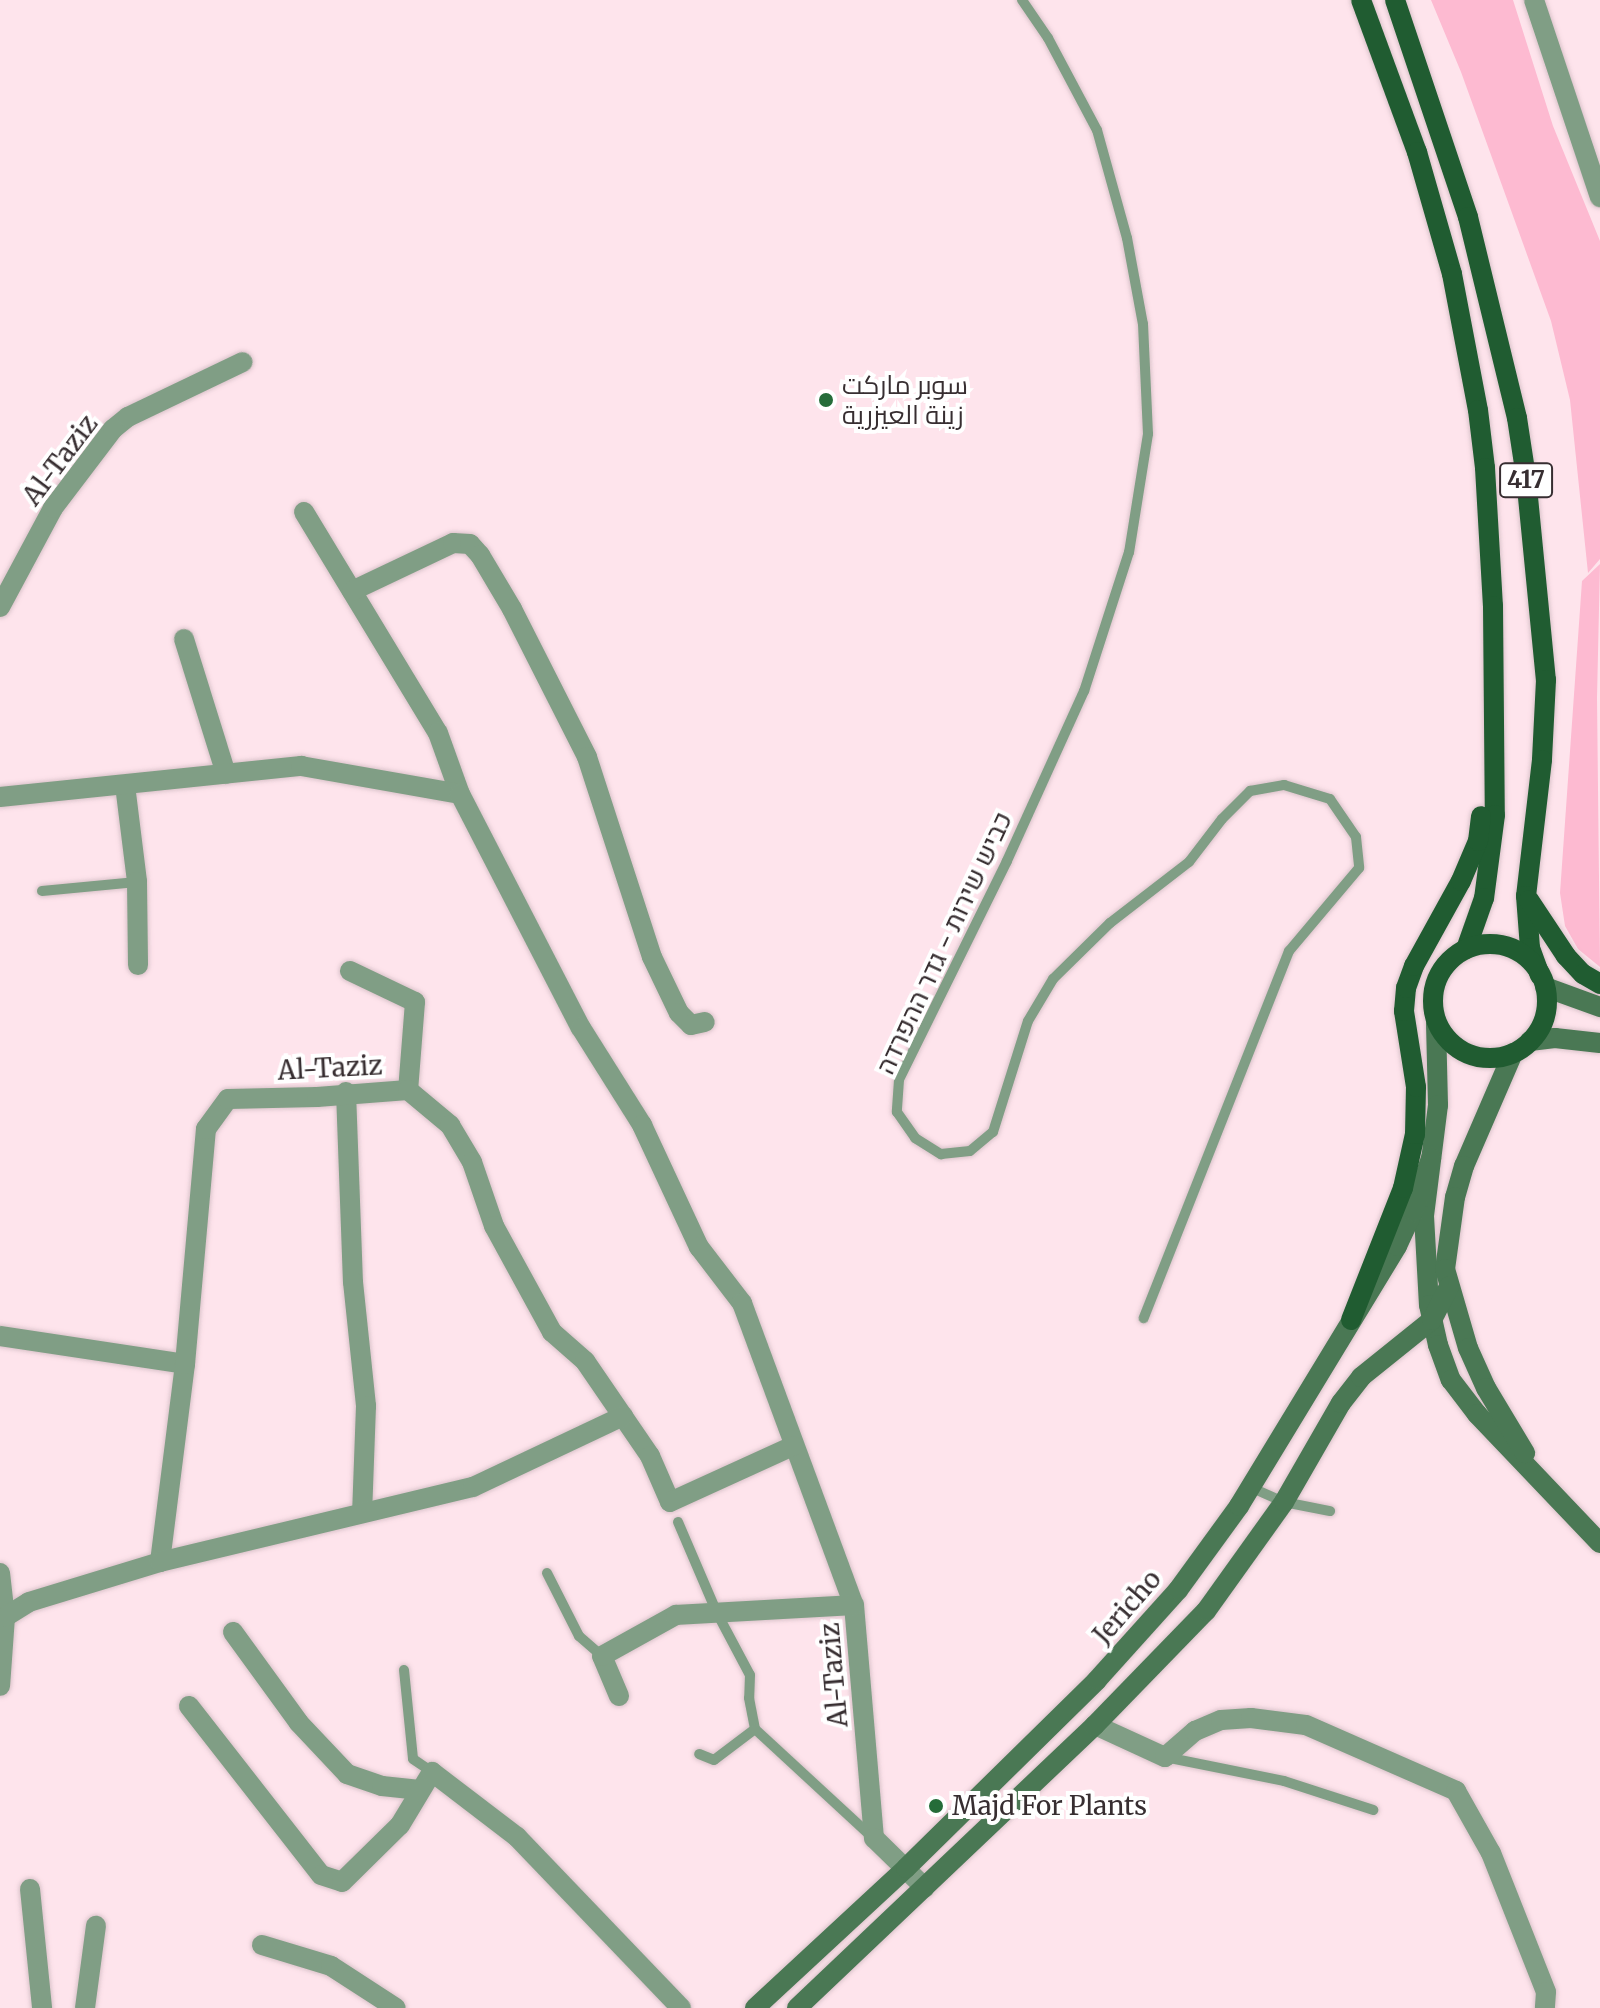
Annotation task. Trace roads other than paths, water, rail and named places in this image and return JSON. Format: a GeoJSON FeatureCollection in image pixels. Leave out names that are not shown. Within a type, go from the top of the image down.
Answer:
{"type":"FeatureCollection","features":[{"type":"Feature","properties":{"kind":"main road","name":"417"},"geometry":{"type":"LineString","coordinates":[[1361,0],[1417,152],[1452,274],[1470,367],[1490,534],[1495,815],[1487,879],[1466,949],[1440,972],[1434,988],[1432,1006],[1436,1023]]}},
{"type":"Feature","properties":{"kind":"main road","name":"417"},"geometry":{"type":"LineString","coordinates":[[1395,0],[1468,217],[1517,418],[1526,477],[1546,680],[1542,760],[1526,896],[1530,948],[1543,981],[1545,1016],[1522,1047]]}},
{"type":"Feature","properties":{"kind":"main road"},"geometry":{"type":"LineString","coordinates":[[1351,1320],[1403,1188],[1415,1134],[1416,1087],[1404,1011],[1406,988],[1414,966],[1448,910],[1478,841],[1492,728]]}},
{"type":"Feature","properties":{"kind":"main road"},"geometry":{"type":"LineString","coordinates":[[1526,896],[1566,956],[1583,974],[1600,984]]}},
{"type":"Feature","properties":{"kind":"main road"},"geometry":{"type":"LineString","coordinates":[[1466,949],[1483,944],[1517,951],[1543,981],[1600,1007]]}},
{"type":"Feature","properties":{"kind":"main road"},"geometry":{"type":"LineString","coordinates":[[1436,1023],[1460,1050],[1495,1058],[1555,1038],[1600,1043]]}},
{"type":"Feature","properties":{"kind":"main road"},"geometry":{"type":"LineString","coordinates":[[1436,1023],[1439,1077],[1424,1232],[1432,1320],[1451,1380],[1477,1414],[1600,1543]]}},
{"type":"Feature","properties":{"kind":"main road"},"geometry":{"type":"LineString","coordinates":[[1522,1047],[1483,1120],[1455,1197],[1445,1269],[1468,1348],[1486,1388],[1544,1484]]}},
{"type":"Feature","properties":{"kind":"main road","name":"Jericho"},"geometry":{"type":"LineString","coordinates":[[755,2008],[906,1868],[1145,1629],[1208,1550],[1250,1487],[1397,1246],[1431,1158]]}},
{"type":"Feature","properties":{"kind":"main road"},"geometry":{"type":"LineString","coordinates":[[797,2008],[1095,1725],[1206,1611],[1284,1502],[1341,1403],[1361,1377],[1432,1320],[1449,1286]]}},
{"type":"Feature","properties":{"kind":"street"},"geometry":{"type":"LineString","coordinates":[[1534,0],[1600,197]]}},
{"type":"Feature","properties":{"kind":"street","name":"Al-Taziz"},"geometry":{"type":"LineString","coordinates":[[0,607],[53,508],[113,429],[128,417],[243,362]]}},
{"type":"Feature","properties":{"kind":"street","name":"Al-Taziz"},"geometry":{"type":"LineString","coordinates":[[304,512],[438,733],[460,794],[581,1028],[642,1125],[699,1247],[742,1303],[854,1605],[874,1838]]}},
{"type":"Feature","properties":{"kind":"street"},"geometry":{"type":"LineString","coordinates":[[352,591],[453,543],[470,544],[480,555],[519,621],[587,757],[652,957],[679,1013],[691,1025],[705,1022]]}},
{"type":"Feature","properties":{"kind":"street"},"geometry":{"type":"LineString","coordinates":[[184,639],[226,774]]}},
{"type":"Feature","properties":{"kind":"street"},"geometry":{"type":"LineString","coordinates":[[0,797],[301,766],[460,794]]}},
{"type":"Feature","properties":{"kind":"street"},"geometry":{"type":"LineString","coordinates":[[125,785],[137,882],[138,965]]}},
{"type":"Feature","properties":{"kind":"street"},"geometry":{"type":"LineString","coordinates":[[350,971],[415,1002],[408,1090]]}},
{"type":"Feature","properties":{"kind":"street","name":"Al-Taziz"},"geometry":{"type":"LineString","coordinates":[[160,1562],[185,1364],[206,1129],[228,1099],[317,1097],[346,1092],[408,1090],[450,1125],[472,1162],[494,1226],[552,1332],[585,1361],[650,1456],[670,1502],[793,1446]]}},
{"type":"Feature","properties":{"kind":"street"},"geometry":{"type":"LineString","coordinates":[[346,1092],[353,1282],[366,1406],[362,1513]]}},
{"type":"Feature","properties":{"kind":"street"},"geometry":{"type":"LineString","coordinates":[[0,1336],[185,1364]]}},
{"type":"Feature","properties":{"kind":"street"},"geometry":{"type":"LineString","coordinates":[[5,1617],[29,1602],[160,1562],[473,1487],[623,1416]]}},
{"type":"Feature","properties":{"kind":"street"},"geometry":{"type":"LineString","coordinates":[[0,1573],[5,1617],[0,1686]]}},
{"type":"Feature","properties":{"kind":"street"},"geometry":{"type":"LineString","coordinates":[[619,1696],[602,1656],[676,1615],[854,1605]]}},
{"type":"Feature","properties":{"kind":"street"},"geometry":{"type":"LineString","coordinates":[[233,1632],[299,1723],[347,1774],[382,1786],[420,1790]]}},
{"type":"Feature","properties":{"kind":"street"},"geometry":{"type":"LineString","coordinates":[[189,1706],[321,1875],[342,1882],[400,1825],[432,1772],[517,1837],[681,2008]]}},
{"type":"Feature","properties":{"kind":"street"},"geometry":{"type":"LineString","coordinates":[[1095,1725],[1165,1757],[1195,1731],[1221,1720],[1251,1718],[1306,1725],[1456,1791],[1491,1853],[1546,1992],[1545,2008]]}},
{"type":"Feature","properties":{"kind":"street"},"geometry":{"type":"LineString","coordinates":[[874,1838],[925,1888]]}},
{"type":"Feature","properties":{"kind":"street"},"geometry":{"type":"LineString","coordinates":[[30,1889],[42,2008]]}},
{"type":"Feature","properties":{"kind":"street"},"geometry":{"type":"LineString","coordinates":[[85,2008],[96,1926]]}},
{"type":"Feature","properties":{"kind":"street"},"geometry":{"type":"LineString","coordinates":[[262,1945],[331,1966],[396,2008]]}},
{"type":"Feature","properties":{"kind":"lane","name":"כביש שירות - גדר ההפרדה"},"geometry":{"type":"LineString","coordinates":[[1022,0],[1048,38],[1097,130],[1127,238],[1143,324],[1148,434],[1129,552],[1084,691],[1007,861],[899,1080],[897,1112],[915,1138],[941,1154],[970,1151],[993,1132],[1028,1021],[1053,979],[1110,923],[1189,862],[1222,819],[1250,791],[1284,785],[1330,799],[1356,837],[1359,868],[1289,951],[1144,1318]]}},
{"type":"Feature","properties":{"kind":"lane"},"geometry":{"type":"LineString","coordinates":[[42,891],[137,882]]}},
{"type":"Feature","properties":{"kind":"lane"},"geometry":{"type":"LineString","coordinates":[[1250,1487],[1284,1502],[1330,1511]]}},
{"type":"Feature","properties":{"kind":"lane"},"geometry":{"type":"LineString","coordinates":[[678,1522],[717,1613],[750,1675],[749,1698],[755,1729],[874,1838]]}},
{"type":"Feature","properties":{"kind":"lane"},"geometry":{"type":"LineString","coordinates":[[547,1573],[579,1636],[602,1656]]}},
{"type":"Feature","properties":{"kind":"lane"},"geometry":{"type":"LineString","coordinates":[[404,1670],[413,1759],[432,1772]]}},
{"type":"Feature","properties":{"kind":"lane"},"geometry":{"type":"LineString","coordinates":[[699,1754],[714,1760],[755,1729]]}},
{"type":"Feature","properties":{"kind":"lane"},"geometry":{"type":"LineString","coordinates":[[1165,1757],[1284,1781],[1373,1810]]}},
{"type":"Feature","properties":{"kind":"place","name":"سوبر ماركت زينة العيزرية"},"geometry":{"type":"Point","coordinates":[826,400]}},
{"type":"Feature","properties":{"kind":"place","name":"Majd For Plants"},"geometry":{"type":"Point","coordinates":[936,1806]}}]}
